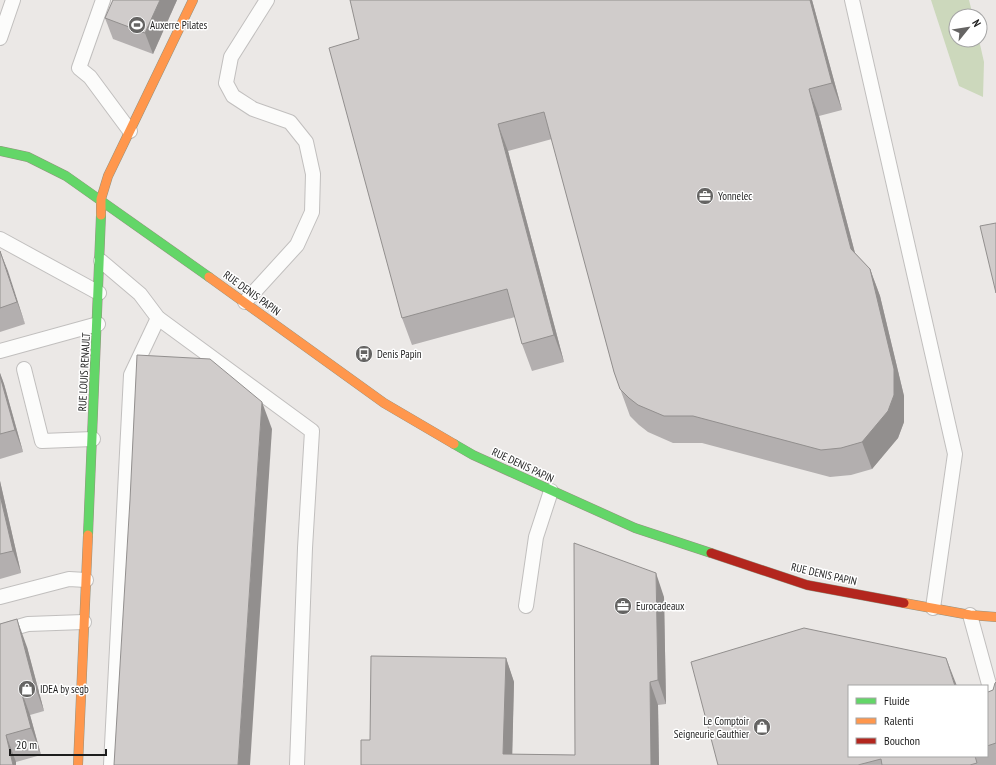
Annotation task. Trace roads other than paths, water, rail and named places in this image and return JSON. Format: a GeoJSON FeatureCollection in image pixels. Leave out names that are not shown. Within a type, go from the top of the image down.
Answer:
{"type":"FeatureCollection","features":[{"type":"Feature","properties":{"kind":"street","name":"RUE LOUIS RENAULT"},"geometry":{"type":"LineString","coordinates":[[78,765],[101,261],[102,199],[108,176],[192,0]]}},
{"type":"Feature","properties":{"kind":"street","name":"RUE DENIS PAPIN"},"geometry":{"type":"LineString","coordinates":[[0,151],[38,160],[64,174],[102,199],[384,403],[473,455],[635,528],[807,585],[970,615],[996,617]]}},
{"type":"Feature","properties":{"kind":"lane"},"geometry":{"type":"LineString","coordinates":[[0,38],[13,0]]}},
{"type":"Feature","properties":{"kind":"lane"},"geometry":{"type":"LineString","coordinates":[[103,0],[79,68],[90,77],[130,131]]}},
{"type":"Feature","properties":{"kind":"lane"},"geometry":{"type":"LineString","coordinates":[[245,302],[297,245],[312,212],[313,174],[306,142],[290,122],[253,110],[233,96],[226,83],[231,57],[267,0]]}},
{"type":"Feature","properties":{"kind":"lane"},"geometry":{"type":"LineString","coordinates":[[852,0],[955,454],[933,608]]}},
{"type":"Feature","properties":{"kind":"lane"},"geometry":{"type":"LineString","coordinates":[[0,239],[99,293]]}},
{"type":"Feature","properties":{"kind":"lane"},"geometry":{"type":"LineString","coordinates":[[101,261],[140,294],[158,318],[312,431],[305,548],[297,765]]}},
{"type":"Feature","properties":{"kind":"lane"},"geometry":{"type":"LineString","coordinates":[[111,765],[131,375],[158,318]]}},
{"type":"Feature","properties":{"kind":"lane"},"geometry":{"type":"LineString","coordinates":[[0,351],[98,324]]}},
{"type":"Feature","properties":{"kind":"lane"},"geometry":{"type":"LineString","coordinates":[[24,369],[42,440],[93,439]]}},
{"type":"Feature","properties":{"kind":"lane"},"geometry":{"type":"LineString","coordinates":[[526,606],[536,537],[551,491]]}},
{"type":"Feature","properties":{"kind":"lane"},"geometry":{"type":"LineString","coordinates":[[0,597],[70,579],[86,580]]}},
{"type":"Feature","properties":{"kind":"lane"},"geometry":{"type":"LineString","coordinates":[[970,615],[996,710]]}},
{"type":"Feature","properties":{"kind":"lane"},"geometry":{"type":"LineString","coordinates":[[0,632],[28,624],[84,622]]}},
{"type":"Feature","properties":{"kind":"place","name":"Auxerre Pilates"},"geometry":{"type":"Point","coordinates":[137,25]}},
{"type":"Feature","properties":{"kind":"place","name":"Yonnelec"},"geometry":{"type":"Point","coordinates":[705,196]}},
{"type":"Feature","properties":{"kind":"place","name":"Denis Papin"},"geometry":{"type":"Point","coordinates":[364,354]}},
{"type":"Feature","properties":{"kind":"place","name":"Eurocadeaux"},"geometry":{"type":"Point","coordinates":[623,606]}},
{"type":"Feature","properties":{"kind":"place","name":"IDEA by segb"},"geometry":{"type":"Point","coordinates":[27,689]}},
{"type":"Feature","properties":{"kind":"place","name":"Le Comptoir Seigneurie Gauthier"},"geometry":{"type":"Point","coordinates":[762,727]}}]}
